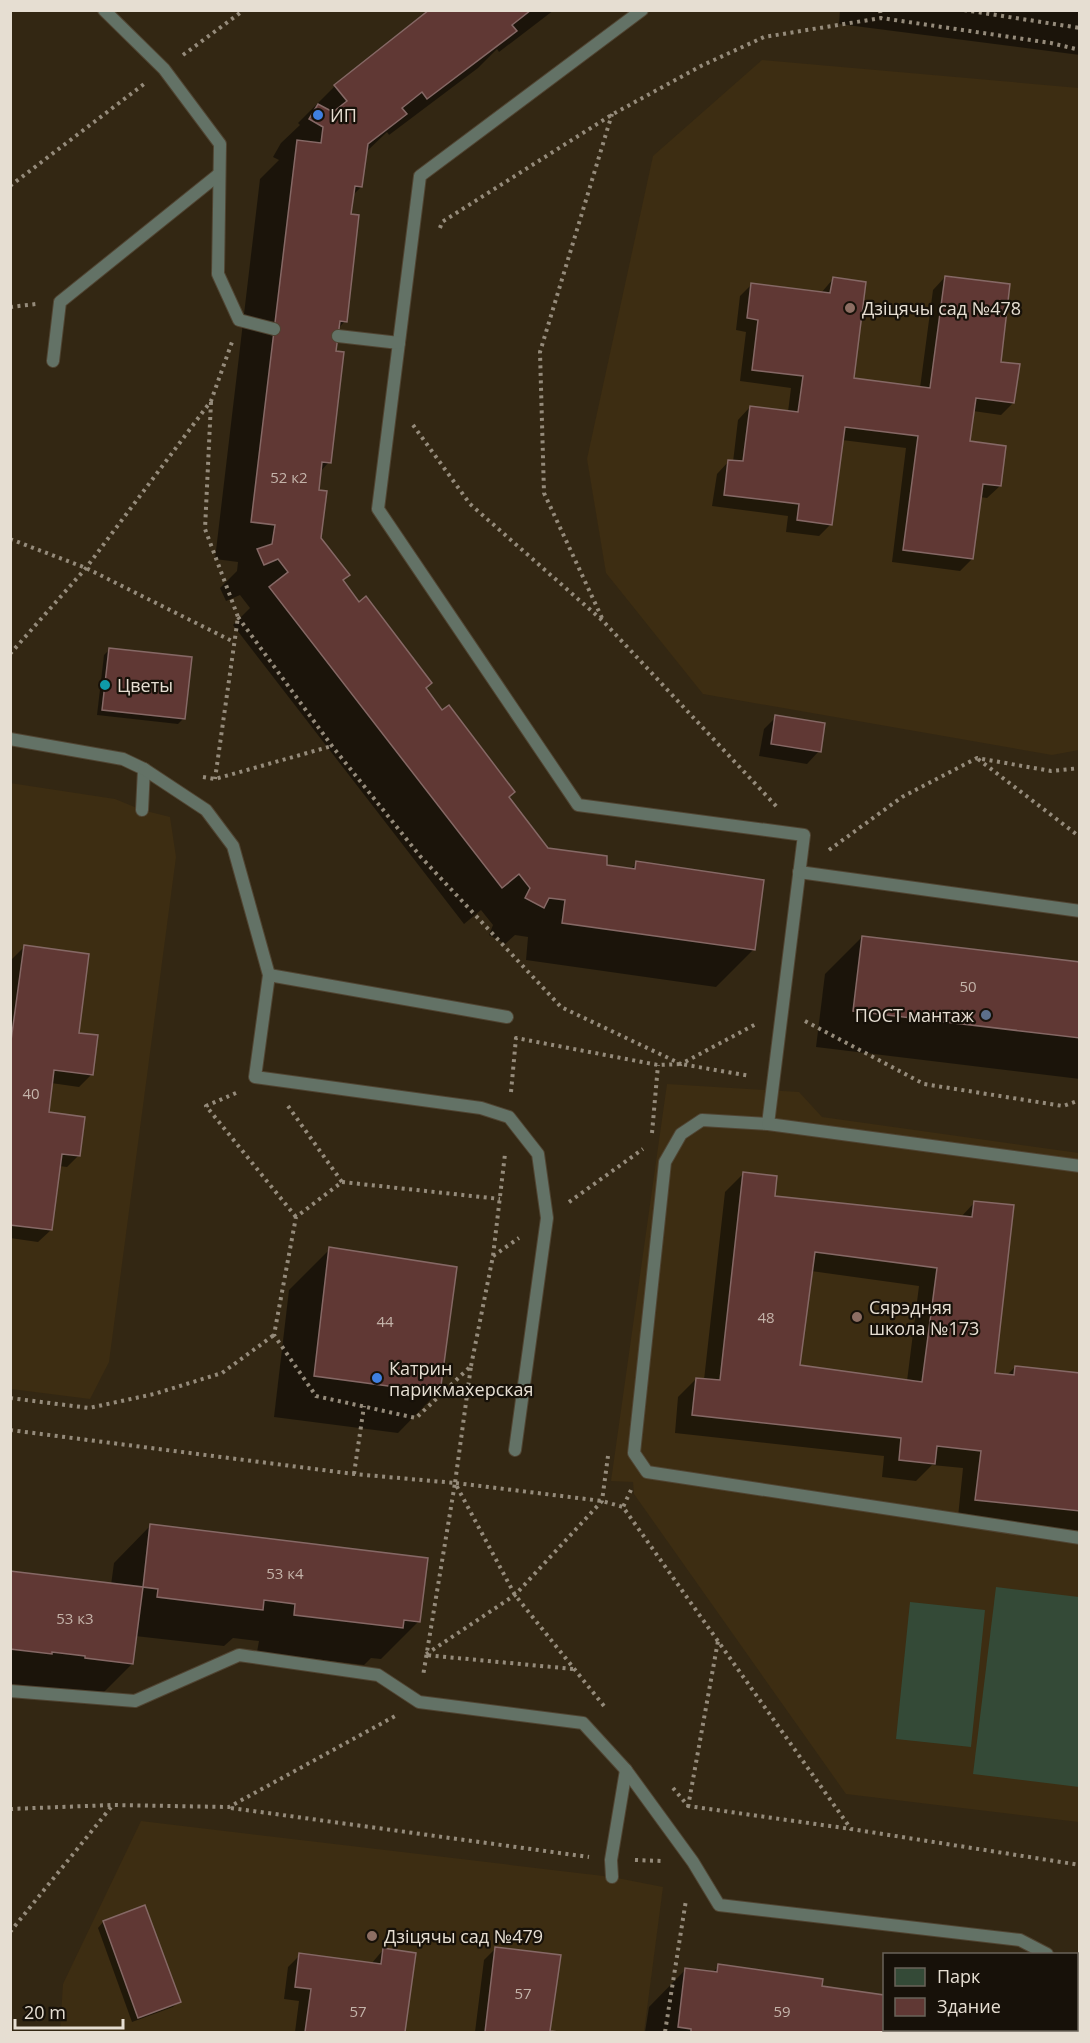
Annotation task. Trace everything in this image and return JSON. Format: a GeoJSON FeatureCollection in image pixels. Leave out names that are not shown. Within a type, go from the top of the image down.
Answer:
{"type":"FeatureCollection","features":[{"type":"Feature","properties":{"kind":"lane"},"geometry":{"type":"LineString","coordinates":[[104,10],[164,69],[220,144],[218,274],[239,320],[274,329]]}},
{"type":"Feature","properties":{"kind":"lane"},"geometry":{"type":"LineString","coordinates":[[642,10],[420,176],[378,509],[578,805],[804,836],[768,1124]]}},
{"type":"Feature","properties":{"kind":"lane"},"geometry":{"type":"LineString","coordinates":[[53,361],[60,302],[218,175]]}},
{"type":"Feature","properties":{"kind":"lane"},"geometry":{"type":"LineString","coordinates":[[338,336],[399,343]]}},
{"type":"Feature","properties":{"kind":"lane"},"geometry":{"type":"LineString","coordinates":[[10,739],[123,759],[144,769],[206,810],[233,846],[269,975],[255,1077],[481,1108],[509,1117],[538,1154],[547,1218],[515,1450]]}},
{"type":"Feature","properties":{"kind":"lane"},"geometry":{"type":"LineString","coordinates":[[142,810],[144,769]]}},
{"type":"Feature","properties":{"kind":"lane"},"geometry":{"type":"LineString","coordinates":[[800,872],[1080,911]]}},
{"type":"Feature","properties":{"kind":"lane"},"geometry":{"type":"LineString","coordinates":[[269,975],[507,1017]]}},
{"type":"Feature","properties":{"kind":"lane"},"geometry":{"type":"LineString","coordinates":[[1080,1166],[768,1124],[702,1120],[681,1134],[665,1162],[634,1453],[647,1472],[1080,1538]]}},
{"type":"Feature","properties":{"kind":"lane"},"geometry":{"type":"LineString","coordinates":[[10,1691],[135,1701],[239,1655],[378,1674],[419,1702],[583,1723],[626,1770],[693,1862],[719,1905],[1020,1940],[1045,1953]]}},
{"type":"Feature","properties":{"kind":"lane"},"geometry":{"type":"LineString","coordinates":[[612,1877],[611,1860],[626,1770]]}},
{"type":"Feature","properties":{"kind":"path"},"geometry":{"type":"LineString","coordinates":[[10,186],[244,10]]}},
{"type":"Feature","properties":{"kind":"path"},"geometry":{"type":"LineString","coordinates":[[880,10],[881,18]]}},
{"type":"Feature","properties":{"kind":"path"},"geometry":{"type":"LineString","coordinates":[[964,10],[1080,28]]}},
{"type":"Feature","properties":{"kind":"path"},"geometry":{"type":"LineString","coordinates":[[438,233],[442,222],[613,114],[701,66],[764,37],[881,18],[1051,43],[1080,50]]}},
{"type":"Feature","properties":{"kind":"path"},"geometry":{"type":"LineString","coordinates":[[603,621],[544,493],[540,352],[613,114]]}},
{"type":"Feature","properties":{"kind":"path"},"geometry":{"type":"LineString","coordinates":[[239,320],[211,401],[205,529],[238,617],[332,746],[420,856],[561,1007],[681,1064]]}},
{"type":"Feature","properties":{"kind":"path"},"geometry":{"type":"LineString","coordinates":[[10,654],[86,567],[211,401]]}},
{"type":"Feature","properties":{"kind":"path"},"geometry":{"type":"LineString","coordinates":[[411,423],[470,504],[603,621],[804,836]]}},
{"type":"Feature","properties":{"kind":"path"},"geometry":{"type":"LineString","coordinates":[[10,539],[86,567],[234,642]]}},
{"type":"Feature","properties":{"kind":"path"},"geometry":{"type":"LineString","coordinates":[[215,779],[238,617]]}},
{"type":"Feature","properties":{"kind":"path"},"geometry":{"type":"LineString","coordinates":[[192,776],[215,779],[332,746]]}},
{"type":"Feature","properties":{"kind":"path"},"geometry":{"type":"LineString","coordinates":[[800,872],[902,797],[977,758],[1052,771],[1080,768]]}},
{"type":"Feature","properties":{"kind":"path"},"geometry":{"type":"LineString","coordinates":[[977,758],[1080,837]]}},
{"type":"Feature","properties":{"kind":"path"},"geometry":{"type":"LineString","coordinates":[[681,1064],[782,1009],[924,1084],[1063,1106],[1080,1101]]}},
{"type":"Feature","properties":{"kind":"path"},"geometry":{"type":"LineString","coordinates":[[229,1807],[419,1702],[455,1482],[471,1366],[493,1256],[516,1038],[658,1065],[681,1064],[773,1079]]}},
{"type":"Feature","properties":{"kind":"path"},"geometry":{"type":"LineString","coordinates":[[237,1092],[206,1106],[296,1217]]}},
{"type":"Feature","properties":{"kind":"path"},"geometry":{"type":"LineString","coordinates":[[284,1101],[342,1182]]}},
{"type":"Feature","properties":{"kind":"path"},"geometry":{"type":"LineString","coordinates":[[493,1256],[651,1143]]}},
{"type":"Feature","properties":{"kind":"path"},"geometry":{"type":"LineString","coordinates":[[10,1398],[89,1408],[154,1394],[222,1373],[274,1335],[296,1217],[342,1182],[500,1199]]}},
{"type":"Feature","properties":{"kind":"path"},"geometry":{"type":"LineString","coordinates":[[274,1335],[316,1396],[416,1418],[471,1366]]}},
{"type":"Feature","properties":{"kind":"path"},"geometry":{"type":"LineString","coordinates":[[354,1474],[364,1406]]}},
{"type":"Feature","properties":{"kind":"path"},"geometry":{"type":"LineString","coordinates":[[10,1430],[354,1474],[455,1482],[602,1501],[623,1507],[851,1829]]}},
{"type":"Feature","properties":{"kind":"path"},"geometry":{"type":"LineString","coordinates":[[455,1482],[515,1595],[612,1715]]}},
{"type":"Feature","properties":{"kind":"path"},"geometry":{"type":"LineString","coordinates":[[623,1507],[633,1485]]}},
{"type":"Feature","properties":{"kind":"path"},"geometry":{"type":"LineString","coordinates":[[425,1655],[515,1595],[602,1501]]}},
{"type":"Feature","properties":{"kind":"path"},"geometry":{"type":"LineString","coordinates":[[689,1817],[688,1806],[719,1640]]}},
{"type":"Feature","properties":{"kind":"path"},"geometry":{"type":"LineString","coordinates":[[425,1655],[574,1669]]}},
{"type":"Feature","properties":{"kind":"path"},"geometry":{"type":"LineString","coordinates":[[672,1788],[688,1806],[1080,1865]]}},
{"type":"Feature","properties":{"kind":"path"},"geometry":{"type":"LineString","coordinates":[[10,1932],[112,1805]]}},
{"type":"Feature","properties":{"kind":"path"},"geometry":{"type":"LineString","coordinates":[[10,1809],[112,1805],[229,1807],[611,1860],[693,1862],[665,2032]]}},
{"type":"Feature","properties":{"kind":"shaded area","name":"Дзіцячы сад №478"},"geometry":{"type":"Polygon","coordinates":[[[762,60],[1079,88],[1079,750],[1052,755],[703,694],[606,573],[587,459],[653,156],[762,60]]]}},
{"type":"Feature","properties":{"kind":"shaded area"},"geometry":{"type":"Polygon","coordinates":[[[10,783],[115,799],[142,810],[170,817],[176,857],[109,1362],[90,1399],[11,1389],[10,783]]]}},
{"type":"Feature","properties":{"kind":"shaded area","name":"Сярэдняя школа №173"},"geometry":{"type":"Polygon","coordinates":[[[667,1084],[799,1092],[822,1117],[1079,1153],[1079,1822],[846,1794],[634,1494],[633,1482],[611,1481],[667,1084]]]}},
{"type":"Feature","properties":{"kind":"shaded area","name":"Дзіцячы сад №479"},"geometry":{"type":"Polygon","coordinates":[[[141,1821],[612,1877],[663,1887],[644,2032],[60,2032],[63,1984],[141,1821]]]}},
{"type":"Feature","properties":{"kind":"green space"},"geometry":{"type":"Polygon","coordinates":[[[996,1587],[1079,1597],[1079,1787],[973,1774],[996,1587]]]}},
{"type":"Feature","properties":{"kind":"green space"},"geometry":{"type":"Polygon","coordinates":[[[910,1602],[985,1610],[971,1747],[896,1739],[910,1602]]]}},
{"type":"Feature","properties":{"kind":"building"},"geometry":{"type":"Polygon","coordinates":[[[429,10],[531,10],[512,25],[517,31],[427,99],[422,92],[402,108],[407,114],[368,144],[362,187],[355,186],[351,214],[359,215],[347,322],[340,321],[336,351],[344,352],[331,463],[322,462],[319,490],[327,491],[321,538],[350,575],[343,580],[359,602],[366,596],[432,683],[426,688],[442,710],[449,705],[515,792],[509,797],[548,848],[607,856],[607,865],[635,869],[636,861],[764,880],[755,950],[562,923],[565,900],[549,898],[544,908],[525,898],[530,888],[519,874],[502,888],[269,587],[288,572],[278,559],[264,565],[257,549],[272,544],[275,525],[251,522],[297,140],[321,143],[323,127],[309,119],[318,104],[333,112],[347,101],[334,85],[429,10]]]}},
{"type":"Feature","properties":{"kind":"building"},"geometry":{"type":"Polygon","coordinates":[[[945,276],[1010,284],[1001,362],[1020,364],[1014,403],[976,398],[970,441],[1006,446],[1001,486],[983,484],[973,559],[903,550],[918,436],[845,427],[832,525],[797,520],[799,504],[724,495],[728,460],[743,461],[750,406],[798,412],[803,376],[752,370],[758,320],[747,318],[751,283],[830,293],[833,277],[866,282],[854,378],[930,388],[945,276]]]}},
{"type":"Feature","properties":{"kind":"building"},"geometry":{"type":"Polygon","coordinates":[[[109,648],[192,657],[185,719],[102,710],[109,648]]]}},
{"type":"Feature","properties":{"kind":"building"},"geometry":{"type":"Polygon","coordinates":[[[775,715],[825,723],[821,752],[771,744],[775,715]]]}},
{"type":"Feature","properties":{"kind":"building"},"geometry":{"type":"Polygon","coordinates":[[[862,936],[1080,962],[1080,1038],[853,1011],[862,936]]]}},
{"type":"Feature","properties":{"kind":"building"},"geometry":{"type":"Polygon","coordinates":[[[24,945],[89,954],[79,1033],[98,1035],[93,1075],[54,1070],[49,1112],[85,1117],[80,1156],[62,1154],[52,1230],[10,1225],[10,1048],[24,945]]]}},
{"type":"Feature","properties":{"kind":"building"},"geometry":{"type":"Polygon","coordinates":[[[743,1172],[777,1176],[775,1196],[972,1217],[974,1201],[1014,1205],[995,1373],[1014,1375],[1015,1366],[1080,1373],[1080,1511],[975,1500],[981,1451],[937,1446],[935,1464],[899,1460],[901,1438],[692,1415],[696,1378],[720,1380],[743,1172]],[[815,1252],[800,1365],[922,1382],[937,1268],[815,1252]]]}},
{"type":"Feature","properties":{"kind":"building"},"geometry":{"type":"Polygon","coordinates":[[[329,1247],[457,1267],[440,1393],[314,1376],[329,1247]]]}},
{"type":"Feature","properties":{"kind":"building"},"geometry":{"type":"Polygon","coordinates":[[[150,1524],[428,1558],[420,1622],[404,1620],[403,1628],[294,1615],[295,1604],[264,1600],[263,1610],[157,1597],[158,1589],[143,1587],[150,1524]]]}},
{"type":"Feature","properties":{"kind":"building"},"geometry":{"type":"Polygon","coordinates":[[[10,1571],[143,1587],[133,1664],[85,1658],[85,1656],[10,1649],[10,1571]]]}},
{"type":"Feature","properties":{"kind":"building"},"geometry":{"type":"Polygon","coordinates":[[[145,1905],[181,2002],[138,2018],[103,1921],[145,1905]]]}},
{"type":"Feature","properties":{"kind":"building"},"geometry":{"type":"Polygon","coordinates":[[[495,1947],[561,1955],[550,2031],[559,2032],[485,2032],[495,1947]]]}},
{"type":"Feature","properties":{"kind":"building"},"geometry":{"type":"Polygon","coordinates":[[[383,1948],[416,1953],[405,2032],[305,2032],[311,1989],[295,1987],[299,1953],[381,1964],[383,1948]]]}},
{"type":"Feature","properties":{"kind":"building"},"geometry":{"type":"Polygon","coordinates":[[[718,1964],[823,1979],[822,1986],[883,1995],[883,2031],[1030,2031],[691,2032],[691,2029],[678,2027],[685,1968],[717,1972],[718,1964]]]}},
{"type":"Feature","properties":{"kind":"place","name":"ИП"},"geometry":{"type":"Point","coordinates":[318,115]}},
{"type":"Feature","properties":{"kind":"place","name":"Дзіцячы сад №478"},"geometry":{"type":"Point","coordinates":[850,308]}},
{"type":"Feature","properties":{"kind":"place","name":"Цветы"},"geometry":{"type":"Point","coordinates":[105,685]}},
{"type":"Feature","properties":{"kind":"place","name":"ПОСТ мантаж"},"geometry":{"type":"Point","coordinates":[986,1015]}},
{"type":"Feature","properties":{"kind":"place","name":"Сярэдняя школа №173"},"geometry":{"type":"Point","coordinates":[857,1317]}},
{"type":"Feature","properties":{"kind":"place","name":"Катрин парикмахерская"},"geometry":{"type":"Point","coordinates":[377,1378]}},
{"type":"Feature","properties":{"kind":"place","name":"Дзіцячы сад №479"},"geometry":{"type":"Point","coordinates":[372,1936]}}]}
